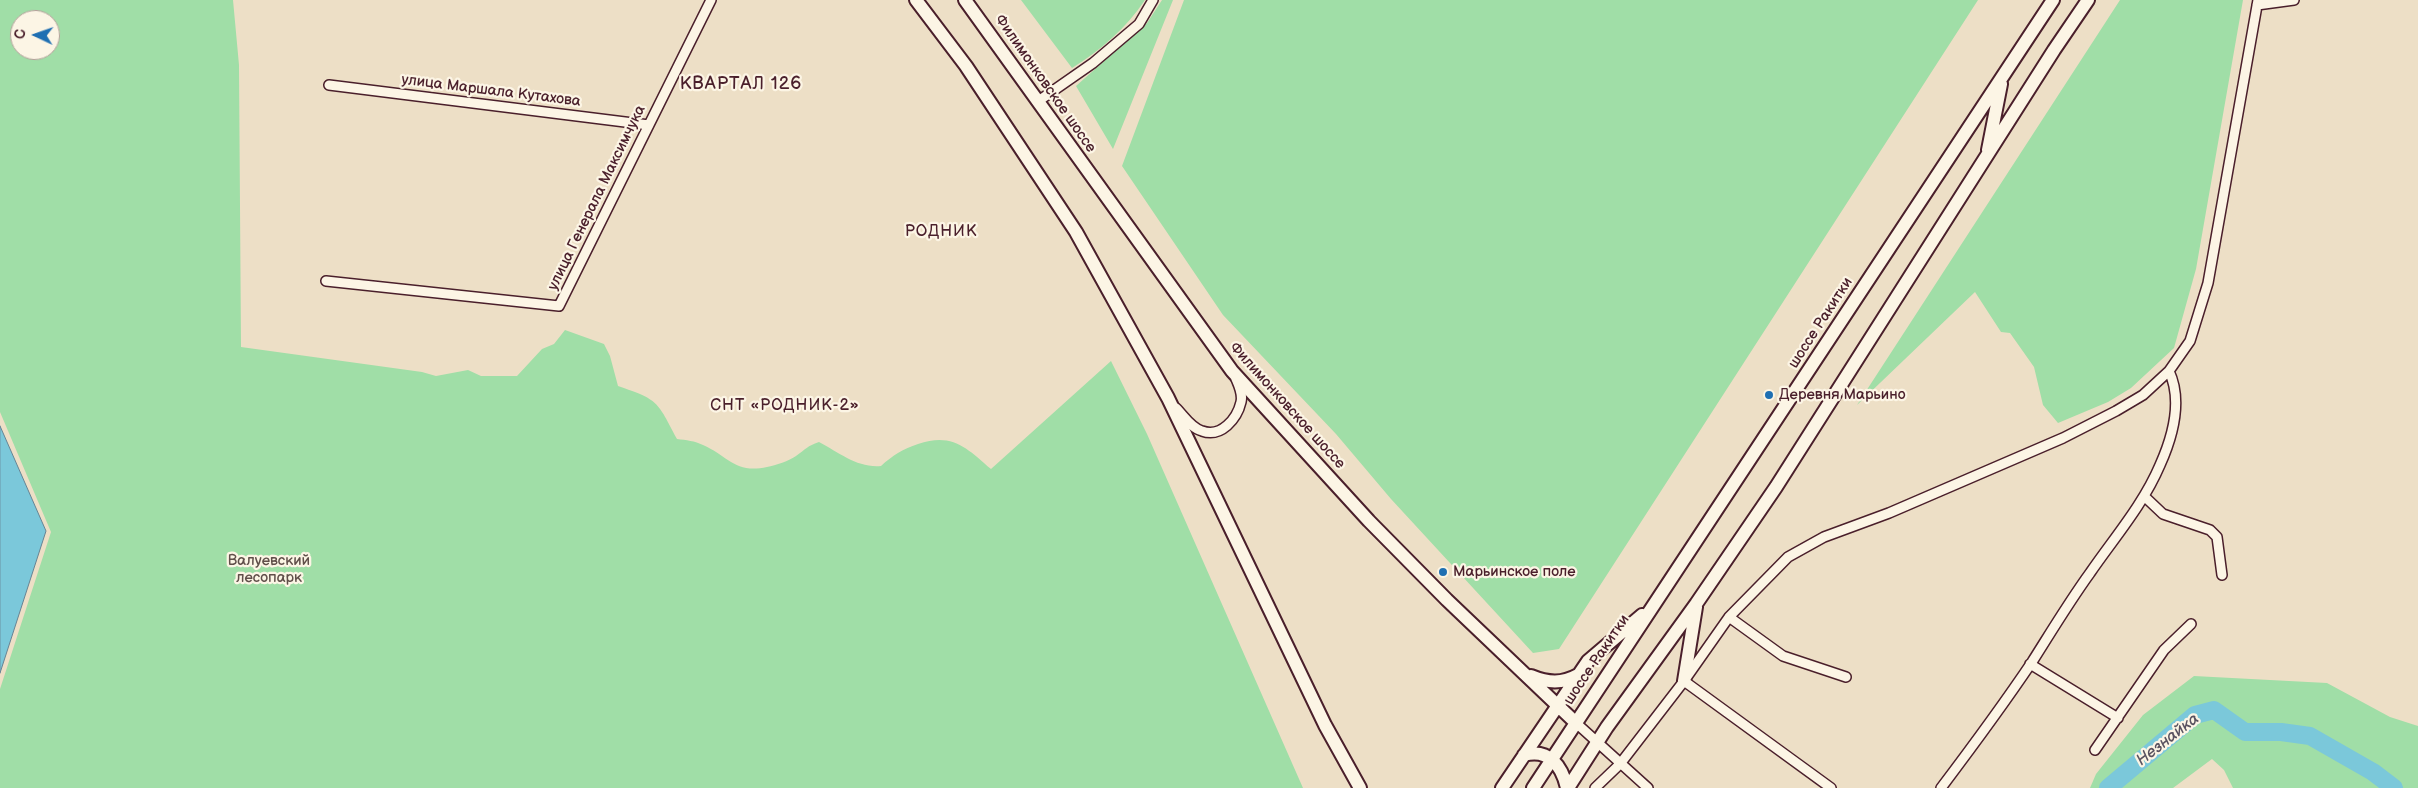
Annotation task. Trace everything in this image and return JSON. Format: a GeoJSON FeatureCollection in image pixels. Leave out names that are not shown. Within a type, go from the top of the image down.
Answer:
{"type":"FeatureCollection","features":[{"type":"Feature","properties":{"kind":"main road"},"geometry":{"type":"LineString","coordinates":[[916,0],[966,66],[1076,232],[1168,398],[1326,725],[1360,788]]}},
{"type":"Feature","properties":{"kind":"main road","name":"Филимонковское шоссе"},"geometry":{"type":"LineString","coordinates":[[965,0],[1232,371],[1369,521],[1576,722]]}},
{"type":"Feature","properties":{"kind":"main road"},"geometry":{"type":"LineString","coordinates":[[2042,16],[2048,0]]}},
{"type":"Feature","properties":{"kind":"main road","name":"шоссе Ракитки"},"geometry":{"type":"LineString","coordinates":[[1533,788],[2053,0]]}},
{"type":"Feature","properties":{"kind":"main road"},"geometry":{"type":"LineString","coordinates":[[1568,788],[1776,486],[2088,0]]}},
{"type":"Feature","properties":{"kind":"main road"},"geometry":{"type":"LineString","coordinates":[[1986,158],[2002,76]]}},
{"type":"Feature","properties":{"kind":"main road"},"geometry":{"type":"LineString","coordinates":[[1502,788],[1588,661],[1655,604]]}},
{"type":"Feature","properties":{"kind":"main road"},"geometry":{"type":"LineString","coordinates":[[1684,681],[1696,604]]}},
{"type":"Feature","properties":{"kind":"main road"},"geometry":{"type":"LineString","coordinates":[[1525,674],[1541,680],[1557,682],[1578,675]]}},
{"type":"Feature","properties":{"kind":"main road"},"geometry":{"type":"LineString","coordinates":[[1524,755],[1540,753],[1552,758],[1562,773],[1568,788]]}},
{"type":"Feature","properties":{"kind":"street","name":"улица Генерала Максимчука"},"geometry":{"type":"LineString","coordinates":[[326,281],[559,306],[711,0]]}},
{"type":"Feature","properties":{"kind":"street"},"geometry":{"type":"LineString","coordinates":[[1037,102],[1092,63],[1139,24],[1153,0]]}},
{"type":"Feature","properties":{"kind":"street"},"geometry":{"type":"LineString","coordinates":[[1595,788],[1620,764],[1684,681],[1729,617],[1773,570],[1788,557],[1805,546],[2063,438],[2143,395],[2169,371],[2190,341],[2208,283],[2257,3],[2294,0]]}},
{"type":"Feature","properties":{"kind":"street","name":"улица Маршала Кутахова"},"geometry":{"type":"LineString","coordinates":[[329,85],[649,125]]}},
{"type":"Feature","properties":{"kind":"street"},"geometry":{"type":"LineString","coordinates":[[1168,398],[1193,426],[1203,432],[1216,432],[1228,426],[1236,415],[1241,400],[1240,389],[1232,371]]}},
{"type":"Feature","properties":{"kind":"street"},"geometry":{"type":"LineString","coordinates":[[1941,788],[2030,664],[2090,573],[2134,514],[2160,467],[2172,429],[2177,401],[2175,384],[2169,371]]}},
{"type":"Feature","properties":{"kind":"street"},"geometry":{"type":"LineString","coordinates":[[2144,496],[2163,514],[2210,530],[2217,537],[2222,575]]}},
{"type":"Feature","properties":{"kind":"street"},"geometry":{"type":"LineString","coordinates":[[1729,617],[1783,656],[1846,677]]}},
{"type":"Feature","properties":{"kind":"street"},"geometry":{"type":"LineString","coordinates":[[2095,750],[2164,650],[2191,624]]}},
{"type":"Feature","properties":{"kind":"street"},"geometry":{"type":"LineString","coordinates":[[2030,664],[2118,718]]}},
{"type":"Feature","properties":{"kind":"street"},"geometry":{"type":"LineString","coordinates":[[1684,681],[1831,788]]}},
{"type":"Feature","properties":{"kind":"street","name":"Филимонковское шоссе"},"geometry":{"type":"LineString","coordinates":[[1576,722],[1648,788]]}},
{"type":"Feature","properties":{"kind":"green space","name":"Валуевский лесопарк"},"geometry":{"type":"Polygon","coordinates":[[[0,0],[233,0],[239,65],[241,347],[422,372],[436,376],[468,370],[481,376],[517,376],[542,349],[554,344],[565,330],[604,344],[610,356],[618,386],[642,395],[655,403],[677,439],[700,444],[712,449],[732,463],[756,469],[786,461],[809,446],[819,442],[856,462],[864,465],[881,466],[908,448],[940,440],[958,444],[991,469],[1111,361],[1147,434],[1303,788],[0,788],[0,689],[51,532],[0,412],[0,0]]]}},
{"type":"Feature","properties":{"kind":"green space"},"geometry":{"type":"Polygon","coordinates":[[[1021,0],[1145,0],[1130,20],[1112,38],[1072,68],[1021,0]]]}},
{"type":"Feature","properties":{"kind":"green space"},"geometry":{"type":"Polygon","coordinates":[[[1162,0],[1173,0],[1113,149],[1076,86],[1147,23],[1162,0]]]}},
{"type":"Feature","properties":{"kind":"green space"},"geometry":{"type":"Polygon","coordinates":[[[1184,0],[1978,0],[1559,649],[1533,653],[1391,499],[1336,434],[1223,315],[1122,166],[1184,0]]]}},
{"type":"Feature","properties":{"kind":"green space"},"geometry":{"type":"Polygon","coordinates":[[[2120,0],[2243,0],[2196,269],[2174,348],[2131,388],[2108,402],[2058,423],[2043,405],[2034,367],[2010,333],[2001,332],[1975,292],[1857,405],[2120,0]]]}},
{"type":"Feature","properties":{"kind":"green space"},"geometry":{"type":"Polygon","coordinates":[[[2194,676],[2327,683],[2390,717],[2418,726],[2418,788],[2233,788],[2224,770],[2212,759],[2173,788],[2090,788],[2096,774],[2143,715],[2194,676]]]}},
{"type":"Feature","properties":{"kind":"water"},"geometry":{"type":"Polygon","coordinates":[[[0,426],[46,531],[0,673],[0,426]]]}},
{"type":"Feature","properties":{"kind":"waterway","name":"Незнайка"},"geometry":{"type":"LineString","coordinates":[[2108,788],[2195,715],[2214,710],[2245,732],[2281,732],[2310,736],[2373,772],[2394,788]]}},
{"type":"Feature","properties":{"kind":"place","name":"Деревня Марьино"},"geometry":{"type":"Point","coordinates":[1769,395]}},
{"type":"Feature","properties":{"kind":"place","name":"Марьинское поле"},"geometry":{"type":"Point","coordinates":[1443,572]}},
{"type":"Feature","properties":{"kind":"district","name":"КВАРТАЛ 126"},"geometry":{"type":"Point","coordinates":[741,84]}},
{"type":"Feature","properties":{"kind":"district","name":"РОДНИК"},"geometry":{"type":"Point","coordinates":[941,232]}},
{"type":"Feature","properties":{"kind":"district","name":"СНТ «РОДНИК-2»"},"geometry":{"type":"Point","coordinates":[785,406]}}]}
